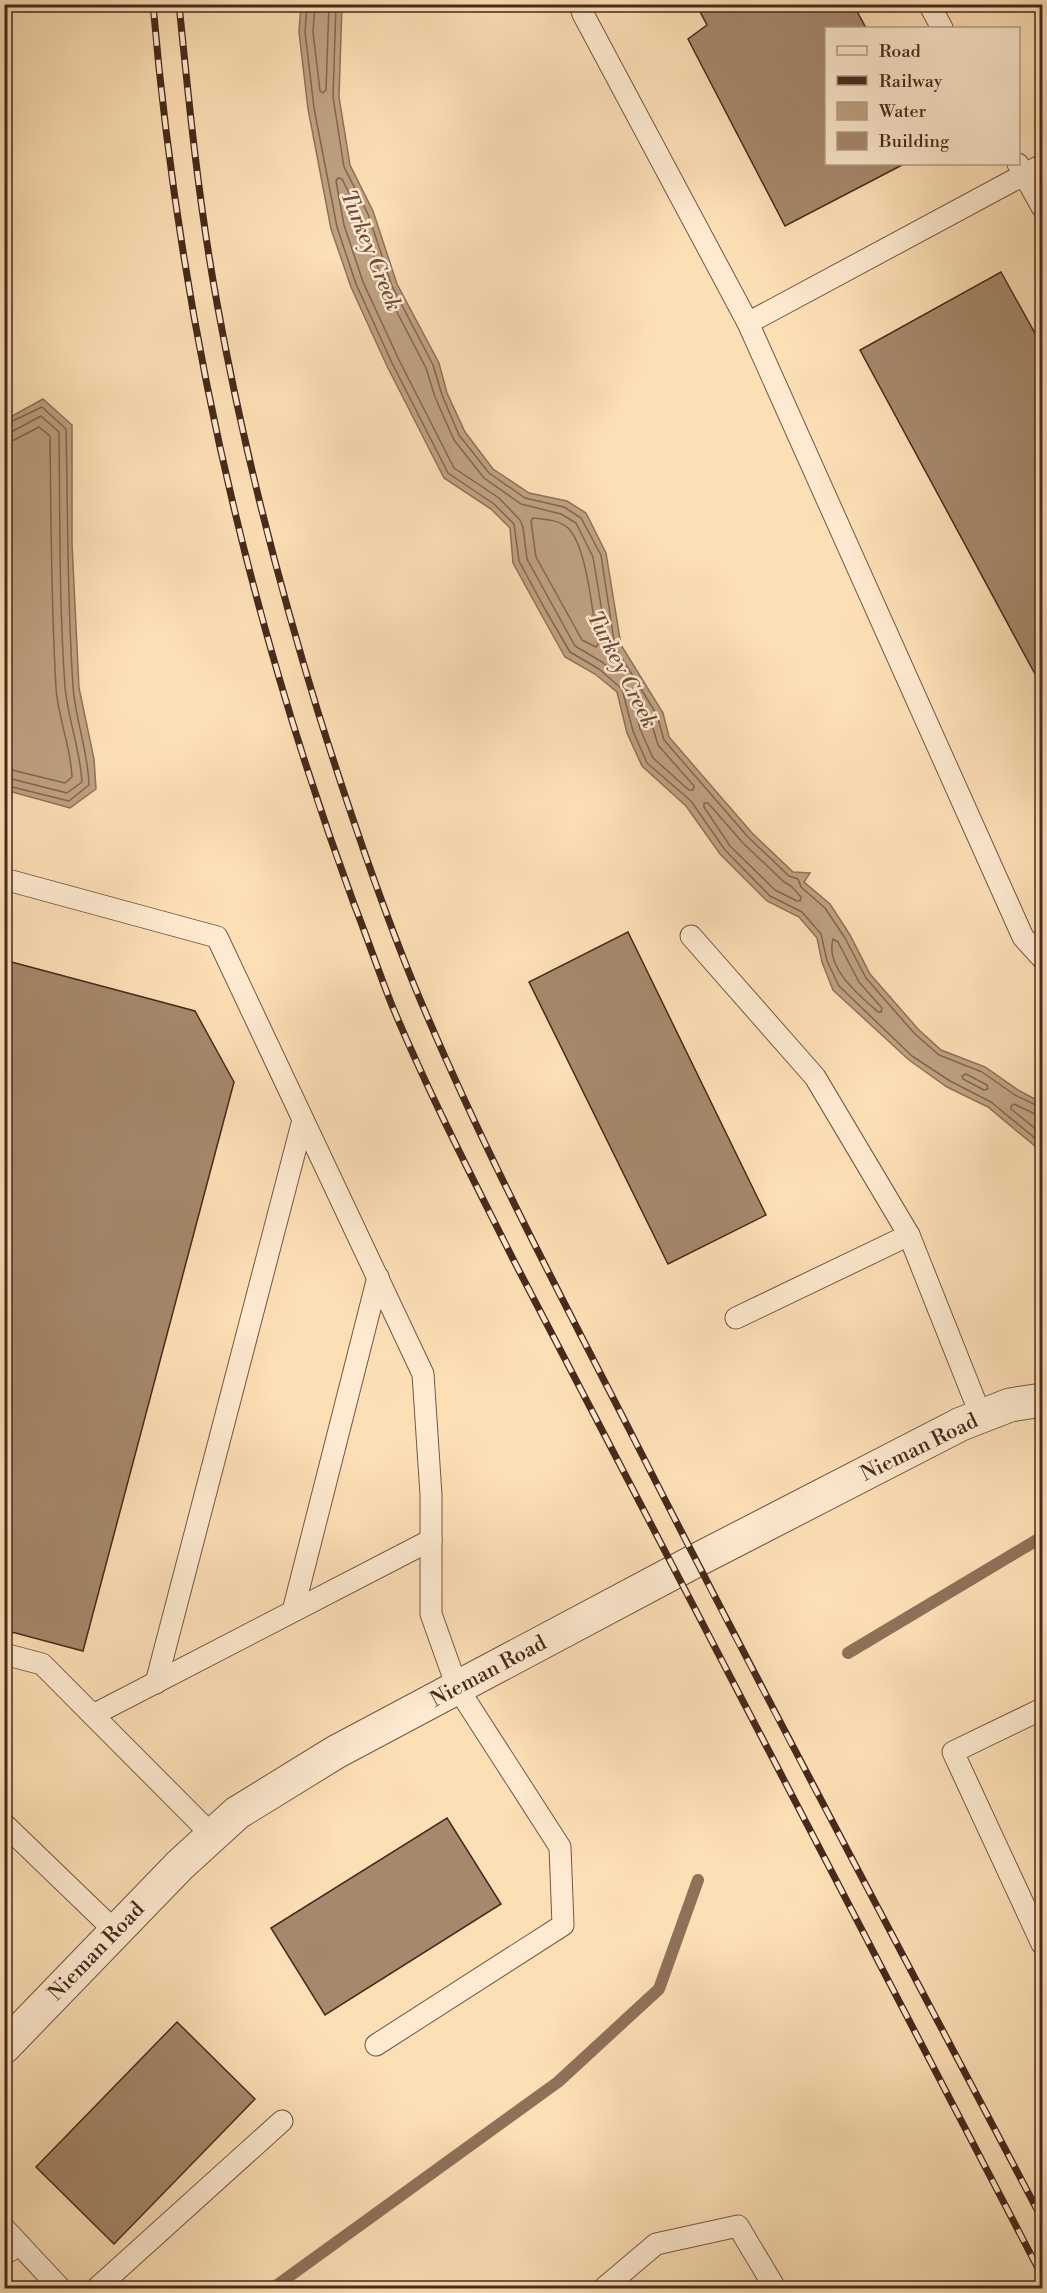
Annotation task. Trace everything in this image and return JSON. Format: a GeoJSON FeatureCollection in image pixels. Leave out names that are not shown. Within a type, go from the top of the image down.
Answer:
{"type":"FeatureCollection","features":[{"type":"Feature","properties":{"kind":"street","name":"Nieman Road"},"geometry":{"type":"LineString","coordinates":[[4,2047],[180,1865],[237,1813],[336,1752],[727,1544],[961,1424],[1010,1405],[1042,1400]]}},
{"type":"Feature","properties":{"kind":"lane"},"geometry":{"type":"LineString","coordinates":[[580,4],[748,323],[1023,937],[1042,958]]}},
{"type":"Feature","properties":{"kind":"lane"},"geometry":{"type":"LineString","coordinates":[[929,4],[941,27]]}},
{"type":"Feature","properties":{"kind":"lane"},"geometry":{"type":"LineString","coordinates":[[748,323],[1028,168],[1042,207]]}},
{"type":"Feature","properties":{"kind":"lane"},"geometry":{"type":"LineString","coordinates":[[4,879],[217,937],[423,1374],[431,1495],[431,1614],[457,1687],[560,1847],[562,1925],[376,2045]]}},
{"type":"Feature","properties":{"kind":"lane"},"geometry":{"type":"LineString","coordinates":[[691,936],[815,1077],[909,1235],[981,1416]]}},
{"type":"Feature","properties":{"kind":"lane"},"geometry":{"type":"LineString","coordinates":[[156,1683],[303,1120]]}},
{"type":"Feature","properties":{"kind":"lane"},"geometry":{"type":"LineString","coordinates":[[735,1318],[909,1235]]}},
{"type":"Feature","properties":{"kind":"lane"},"geometry":{"type":"LineString","coordinates":[[293,1611],[378,1277]]}},
{"type":"Feature","properties":{"kind":"lane"},"geometry":{"type":"LineString","coordinates":[[93,1715],[431,1540]]}},
{"type":"Feature","properties":{"kind":"lane"},"geometry":{"type":"LineString","coordinates":[[4,1654],[42,1664],[212,1835]]}},
{"type":"Feature","properties":{"kind":"lane"},"geometry":{"type":"LineString","coordinates":[[1042,1709],[953,1752],[1042,1944]]}},
{"type":"Feature","properties":{"kind":"lane"},"geometry":{"type":"LineString","coordinates":[[4,1824],[116,1931]]}},
{"type":"Feature","properties":{"kind":"lane"},"geometry":{"type":"LineString","coordinates":[[97,2289],[282,2121]]}},
{"type":"Feature","properties":{"kind":"lane"},"geometry":{"type":"LineString","coordinates":[[604,2289],[656,2244],[738,2226],[775,2289]]}},
{"type":"Feature","properties":{"kind":"lane"},"geometry":{"type":"LineString","coordinates":[[4,2228],[12,2250],[60,2289]]}},
{"type":"Feature","properties":{"kind":"water","name":"Turkey Creek"},"geometry":{"type":"Polygon","coordinates":[[[301,5],[342,5],[339,97],[350,165],[373,211],[397,284],[439,363],[447,393],[465,432],[493,469],[529,493],[567,501],[586,513],[606,553],[621,645],[663,713],[669,737],[752,833],[793,872],[810,873],[804,882],[830,904],[850,935],[870,974],[918,1029],[941,1050],[985,1067],[1018,1090],[1042,1103],[1042,1152],[988,1107],[947,1087],[909,1060],[833,990],[822,962],[817,938],[799,917],[767,901],[720,854],[686,806],[642,766],[627,733],[617,692],[595,674],[565,657],[513,563],[510,528],[491,509],[444,478],[387,366],[351,287],[331,229],[308,109],[299,32],[301,5]]]}},
{"type":"Feature","properties":{"kind":"water"},"geometry":{"type":"Polygon","coordinates":[[[43,399],[72,425],[72,544],[79,688],[94,759],[96,789],[70,808],[5,790],[5,420],[43,399]]]}},
{"type":"Feature","properties":{"kind":"building"},"geometry":{"type":"Polygon","coordinates":[[[696,4],[853,4],[865,27],[825,27],[825,165],[902,165],[785,226],[688,39],[707,25],[696,4]]]}},
{"type":"Feature","properties":{"kind":"building"},"geometry":{"type":"Polygon","coordinates":[[[1001,272],[1042,346],[1042,687],[860,350],[1001,272]]]}},
{"type":"Feature","properties":{"kind":"building"},"geometry":{"type":"Polygon","coordinates":[[[628,932],[766,1215],[668,1264],[529,982],[628,932]]]}},
{"type":"Feature","properties":{"kind":"building"},"geometry":{"type":"Polygon","coordinates":[[[4,960],[195,1011],[234,1082],[83,1651],[4,1630],[4,960]]]}},
{"type":"Feature","properties":{"kind":"building"},"geometry":{"type":"Polygon","coordinates":[[[447,1818],[501,1904],[325,2015],[271,1928],[447,1818]]]}},
{"type":"Feature","properties":{"kind":"building"},"geometry":{"type":"Polygon","coordinates":[[[177,2022],[255,2099],[114,2244],[36,2167],[177,2022]]]}},
{"type":"Feature","properties":{"kind":"waterway"},"geometry":{"type":"LineString","coordinates":[[848,1653],[1042,1537]]}},
{"type":"Feature","properties":{"kind":"waterway"},"geometry":{"type":"LineString","coordinates":[[273,2288],[558,2082],[659,1989],[698,1880]]}},
{"type":"Feature","properties":{"kind":"railway"},"geometry":{"type":"LineString","coordinates":[[153,4],[180,234],[223,461],[250,573],[281,684],[316,795],[391,1003],[434,1100],[513,1259],[1042,2276]]}},
{"type":"Feature","properties":{"kind":"railway"},"geometry":{"type":"LineString","coordinates":[[179,4],[205,229],[217,303],[249,458],[288,611],[318,712],[363,850],[414,985],[490,1154],[545,1264],[834,1825],[1042,2219]]}}]}
